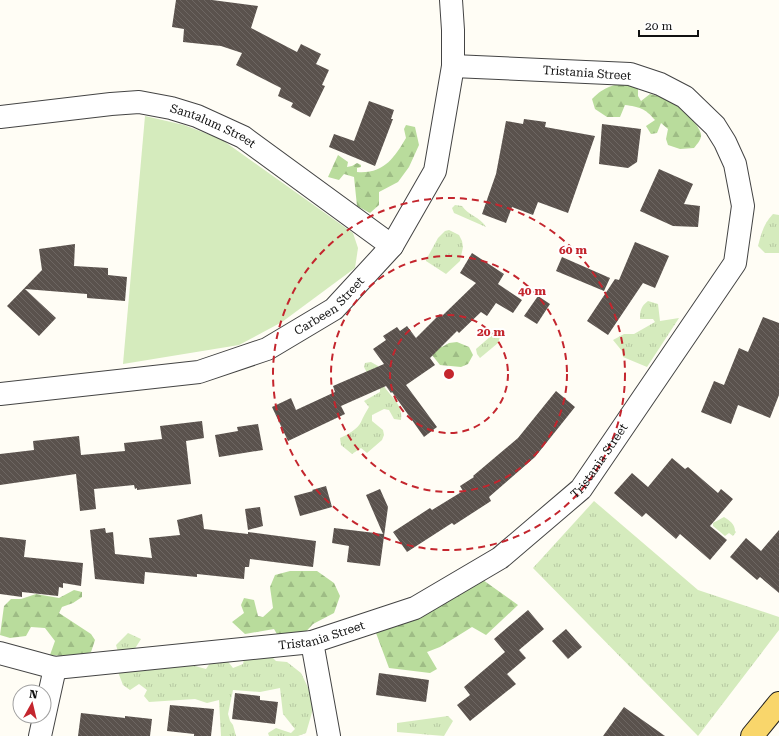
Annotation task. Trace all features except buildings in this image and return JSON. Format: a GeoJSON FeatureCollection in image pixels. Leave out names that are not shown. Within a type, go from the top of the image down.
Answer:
{"type":"FeatureCollection","features":[{"type":"Feature","properties":{"kind":"main road"},"geometry":{"type":"LineString","coordinates":[[752,736],[779,703]]}},
{"type":"Feature","properties":{"kind":"street","name":"Carbeen Street"},"geometry":{"type":"LineString","coordinates":[[0,394],[199,372],[267,349],[334,309],[392,246],[435,171],[453,66],[451,0]]}},
{"type":"Feature","properties":{"kind":"street","name":"Tristania Street"},"geometry":{"type":"LineString","coordinates":[[0,653],[55,668],[312,642],[415,608],[500,558],[581,489],[735,263],[743,206],[735,164],[725,142],[715,126],[684,97],[660,84],[630,74],[453,66]]}},
{"type":"Feature","properties":{"kind":"street","name":"Santalum Street"},"geometry":{"type":"LineString","coordinates":[[0,117],[139,102],[171,108],[198,116],[243,136],[392,246]]}},
{"type":"Feature","properties":{"kind":"street"},"geometry":{"type":"LineString","coordinates":[[312,642],[329,736]]}},
{"type":"Feature","properties":{"kind":"street"},"geometry":{"type":"LineString","coordinates":[[40,736],[55,668]]}},
{"type":"Feature","properties":{"kind":"green space"},"geometry":{"type":"Polygon","coordinates":[[[630,82],[638,84],[638,96],[641,101],[650,94],[667,99],[677,104],[687,114],[700,130],[701,134],[700,140],[694,148],[680,149],[668,145],[666,139],[668,129],[661,123],[657,133],[651,134],[646,126],[655,120],[642,109],[625,105],[620,117],[607,117],[595,109],[592,99],[601,91],[614,85],[630,82]]]}},
{"type":"Feature","properties":{"kind":"green space"},"geometry":{"type":"Polygon","coordinates":[[[145,116],[184,125],[221,139],[353,233],[358,248],[355,268],[282,322],[239,345],[123,364],[145,116]]]}},
{"type":"Feature","properties":{"kind":"green space"},"geometry":{"type":"Polygon","coordinates":[[[406,125],[415,127],[419,145],[409,167],[398,182],[379,192],[379,205],[370,213],[357,206],[354,177],[344,174],[339,180],[328,177],[338,155],[348,162],[347,167],[357,163],[361,165],[361,167],[357,168],[357,172],[374,170],[387,163],[397,152],[406,138],[404,129],[406,125]]]}},
{"type":"Feature","properties":{"kind":"green space"},"geometry":{"type":"Polygon","coordinates":[[[455,205],[462,206],[467,212],[481,221],[486,227],[454,213],[452,208],[455,205]]]}},
{"type":"Feature","properties":{"kind":"green space"},"geometry":{"type":"Polygon","coordinates":[[[773,214],[779,215],[779,253],[765,253],[758,246],[765,225],[773,214]]]}},
{"type":"Feature","properties":{"kind":"green space"},"geometry":{"type":"Polygon","coordinates":[[[449,230],[459,235],[463,247],[460,261],[446,274],[426,260],[438,238],[445,231],[449,230]]]}},
{"type":"Feature","properties":{"kind":"green space"},"geometry":{"type":"Polygon","coordinates":[[[648,301],[658,304],[660,321],[679,318],[647,367],[623,357],[622,351],[613,340],[624,334],[634,334],[655,322],[653,319],[640,319],[641,309],[648,301]]]}},
{"type":"Feature","properties":{"kind":"green space"},"geometry":{"type":"Polygon","coordinates":[[[491,336],[500,337],[498,343],[480,358],[476,349],[491,336]]]}},
{"type":"Feature","properties":{"kind":"green space"},"geometry":{"type":"Polygon","coordinates":[[[457,342],[469,347],[473,355],[468,364],[461,367],[440,365],[428,350],[436,346],[442,347],[449,343],[457,342]]]}},
{"type":"Feature","properties":{"kind":"green space"},"geometry":{"type":"Polygon","coordinates":[[[371,362],[378,366],[380,370],[380,377],[386,390],[399,406],[401,420],[394,419],[389,410],[384,409],[372,415],[372,421],[383,430],[384,435],[382,440],[367,453],[361,448],[352,454],[341,445],[340,438],[352,432],[360,425],[369,407],[364,401],[380,392],[380,388],[374,386],[364,367],[365,363],[371,362]]]}},
{"type":"Feature","properties":{"kind":"green space"},"geometry":{"type":"Polygon","coordinates":[[[594,501],[698,590],[779,617],[779,630],[698,736],[533,568],[594,501]]]}},
{"type":"Feature","properties":{"kind":"green space"},"geometry":{"type":"Polygon","coordinates":[[[724,517],[734,526],[736,532],[733,536],[729,533],[725,536],[713,526],[713,523],[724,517]]]}},
{"type":"Feature","properties":{"kind":"green space"},"geometry":{"type":"Polygon","coordinates":[[[290,571],[317,571],[334,583],[340,596],[334,613],[313,624],[300,638],[281,641],[274,629],[245,634],[232,622],[244,613],[241,605],[244,598],[254,600],[258,616],[263,617],[273,608],[270,587],[275,575],[290,571]]]}},
{"type":"Feature","properties":{"kind":"green space"},"geometry":{"type":"Polygon","coordinates":[[[483,580],[518,605],[486,635],[472,627],[440,647],[427,652],[437,669],[430,673],[389,668],[376,633],[388,623],[483,580]]]}},
{"type":"Feature","properties":{"kind":"green space"},"geometry":{"type":"Polygon","coordinates":[[[74,590],[82,592],[82,597],[73,603],[62,607],[59,613],[91,634],[95,640],[91,652],[75,657],[50,655],[55,641],[45,628],[31,627],[26,636],[10,638],[0,635],[4,606],[11,599],[21,599],[36,594],[59,598],[74,590]]]}},
{"type":"Feature","properties":{"kind":"green space"},"geometry":{"type":"Polygon","coordinates":[[[128,633],[141,639],[129,658],[146,665],[146,671],[169,661],[191,659],[195,666],[206,669],[212,660],[226,659],[233,668],[243,664],[244,659],[267,652],[276,661],[287,662],[301,673],[315,702],[306,733],[298,736],[269,736],[268,733],[276,728],[291,733],[295,729],[283,714],[280,688],[260,692],[233,690],[228,714],[236,736],[221,736],[219,700],[207,703],[195,699],[149,702],[144,696],[147,690],[139,684],[130,690],[123,685],[118,672],[123,669],[116,645],[128,633]]]}},
{"type":"Feature","properties":{"kind":"green space"},"geometry":{"type":"Polygon","coordinates":[[[448,716],[453,721],[444,736],[397,732],[397,723],[448,716]]]}}]}
